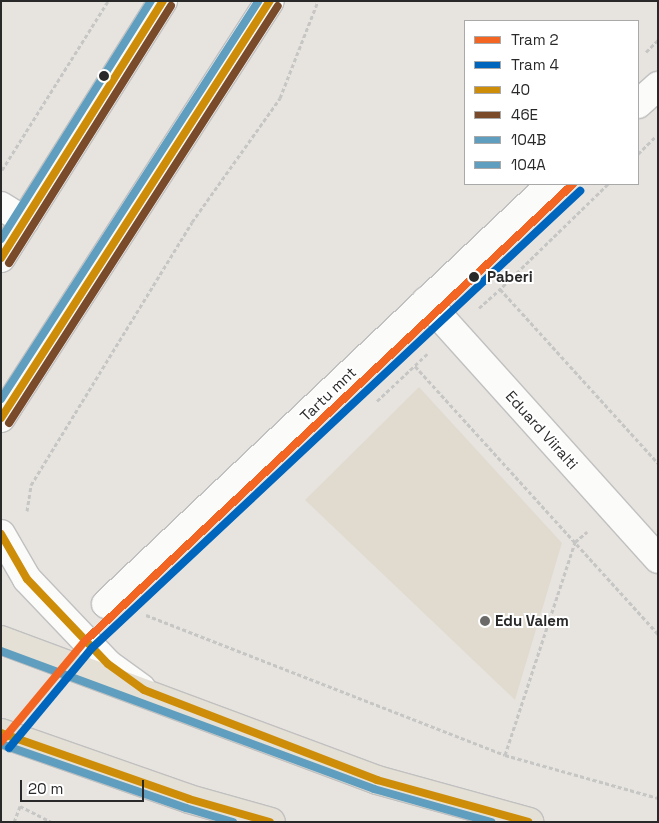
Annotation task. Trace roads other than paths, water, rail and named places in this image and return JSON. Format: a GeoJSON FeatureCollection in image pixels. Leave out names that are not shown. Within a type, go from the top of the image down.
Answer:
{"type":"FeatureCollection","features":[{"type":"Feature","properties":{"kind":"main road"},"geometry":{"type":"LineString","coordinates":[[1,640],[53,661],[144,690],[377,780],[529,822]]}},
{"type":"Feature","properties":{"kind":"main road"},"geometry":{"type":"LineString","coordinates":[[1,732],[189,799],[271,822]]}},
{"type":"Feature","properties":{"kind":"street"},"geometry":{"type":"LineString","coordinates":[[1,258],[163,1]]}},
{"type":"Feature","properties":{"kind":"street"},"geometry":{"type":"LineString","coordinates":[[1,418],[270,1]]}},
{"type":"Feature","properties":{"kind":"street"},"geometry":{"type":"LineString","coordinates":[[639,103],[658,86]]}},
{"type":"Feature","properties":{"kind":"street","name":"Tartu mnt"},"geometry":{"type":"LineString","coordinates":[[106,604],[550,185]]}},
{"type":"Feature","properties":{"kind":"street"},"geometry":{"type":"LineString","coordinates":[[1,206],[25,221]]}},
{"type":"Feature","properties":{"kind":"street","name":"Eduard Viiralti"},"geometry":{"type":"LineString","coordinates":[[426,301],[658,559]]}},
{"type":"Feature","properties":{"kind":"street"},"geometry":{"type":"LineString","coordinates":[[1,534],[27,579],[108,664],[144,690]]}},
{"type":"Feature","properties":{"kind":"tram line","name":"2"},"geometry":{"type":"LineString","coordinates":[[1,742],[85,641],[572,185]]}},
{"type":"Feature","properties":{"kind":"tram line","name":"4"},"geometry":{"type":"LineString","coordinates":[[9,748],[92,648],[580,191]]}},
{"type":"Feature","properties":{"kind":"place","name":"Paberi"},"geometry":{"type":"Point","coordinates":[474,277]}},
{"type":"Feature","properties":{"kind":"place","name":"Edu Valem"},"geometry":{"type":"Point","coordinates":[485,621]}}]}
